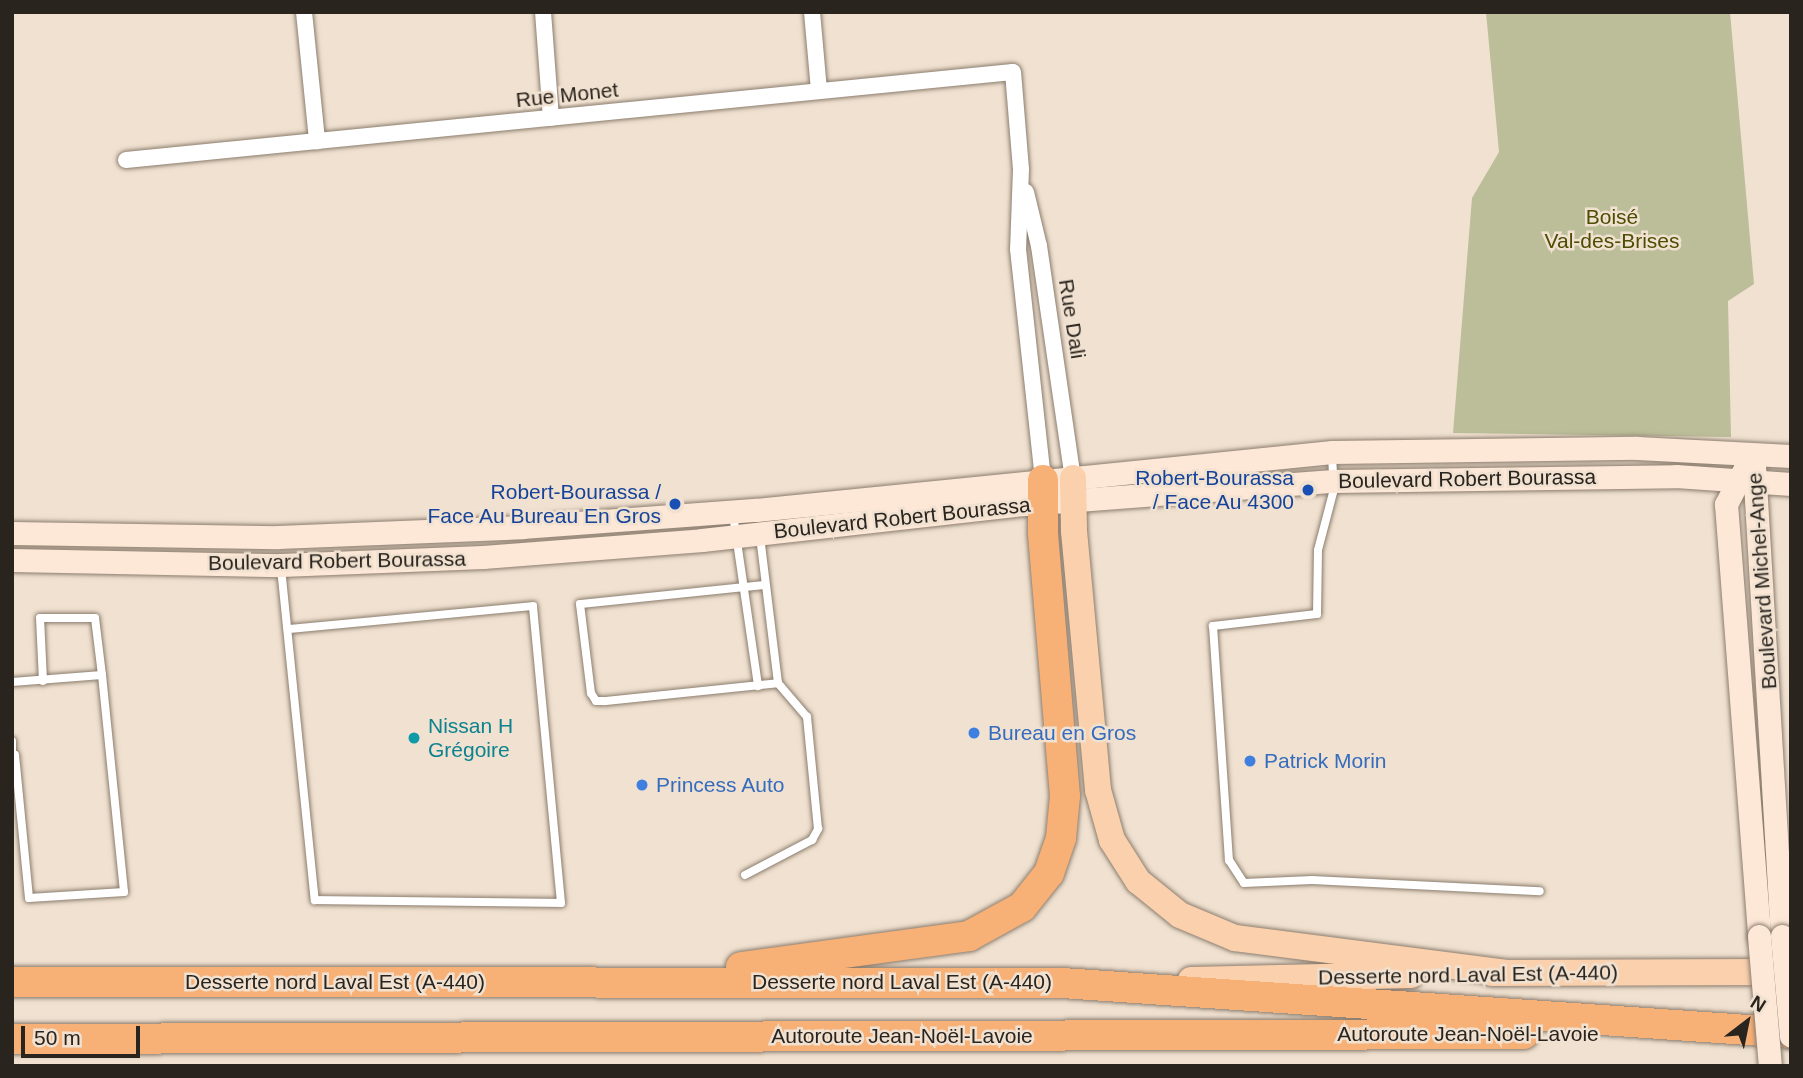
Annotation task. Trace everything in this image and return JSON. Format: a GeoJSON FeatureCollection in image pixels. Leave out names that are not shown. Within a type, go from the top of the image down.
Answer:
{"type":"FeatureCollection","features":[{"type":"Feature","properties":{"kind":"highway"},"geometry":{"type":"LineString","coordinates":[[642,981],[952,940],[997,924],[1034,894],[1056,856],[1065,796],[1043,492]]}},
{"type":"Feature","properties":{"kind":"highway","name":"Desserte nord Laval Est (A-440)"},"geometry":{"type":"LineString","coordinates":[[12,982],[1062,983]]}},
{"type":"Feature","properties":{"kind":"highway"},"geometry":{"type":"LineString","coordinates":[[1062,983],[1791,1035]]}},
{"type":"Feature","properties":{"kind":"highway","name":"Autoroute Jean-Noël-Lavoie"},"geometry":{"type":"LineString","coordinates":[[12,1039],[1791,1035]]}},
{"type":"Feature","properties":{"kind":"main road"},"geometry":{"type":"LineString","coordinates":[[1073,490],[1098,790],[1112,840],[1138,881],[1180,915],[1235,938],[1507,973]]}},
{"type":"Feature","properties":{"kind":"main road","name":"Desserte nord Laval Est (A-440)"},"geometry":{"type":"LineString","coordinates":[[1062,983],[1507,973],[1791,972]]}},
{"type":"Feature","properties":{"kind":"street"},"geometry":{"type":"LineString","coordinates":[[304,12],[317,141]]}},
{"type":"Feature","properties":{"kind":"street"},"geometry":{"type":"LineString","coordinates":[[543,12],[551,118]]}},
{"type":"Feature","properties":{"kind":"street"},"geometry":{"type":"LineString","coordinates":[[812,12],[820,91]]}},
{"type":"Feature","properties":{"kind":"street","name":"Rue Monet"},"geometry":{"type":"LineString","coordinates":[[126,160],[1013,72]]}},
{"type":"Feature","properties":{"kind":"street","name":"Rue Dali"},"geometry":{"type":"LineString","coordinates":[[1013,72],[1021,169],[1018,249],[1043,492]]}},
{"type":"Feature","properties":{"kind":"street","name":"Rue Dali"},"geometry":{"type":"LineString","coordinates":[[1021,169],[1039,246],[1073,490]]}},
{"type":"Feature","properties":{"kind":"street","name":"Boulevard Robert Bourassa"},"geometry":{"type":"LineString","coordinates":[[1073,490],[1332,452],[1637,449],[1791,456]]}},
{"type":"Feature","properties":{"kind":"street","name":"Boulevard Michel-Ange"},"geometry":{"type":"LineString","coordinates":[[1753,453],[1747,479],[1771,936],[1770,1066]]}},
{"type":"Feature","properties":{"kind":"street","name":"Boulevard Robert Bourassa"},"geometry":{"type":"LineString","coordinates":[[12,533],[342,536],[1073,490],[1333,481],[1747,479],[1791,484]]}},
{"type":"Feature","properties":{"kind":"street","name":"Boulevard Michel-Ange"},"geometry":{"type":"LineString","coordinates":[[1747,479],[1726,503],[1771,936],[1791,1035]]}},
{"type":"Feature","properties":{"kind":"street","name":"Boulevard Robert Bourassa"},"geometry":{"type":"LineString","coordinates":[[12,560],[281,565],[494,556],[736,536],[1043,492]]}},
{"type":"Feature","properties":{"kind":"lane"},"geometry":{"type":"LineString","coordinates":[[1332,452],[1333,481],[1318,550],[1317,614],[1213,626],[1229,860],[1244,883],[1312,880],[1540,891]]}},
{"type":"Feature","properties":{"kind":"lane"},"geometry":{"type":"LineString","coordinates":[[745,875],[817,834],[807,716],[778,684],[756,510]]}},
{"type":"Feature","properties":{"kind":"lane"},"geometry":{"type":"LineString","coordinates":[[732,511],[758,686]]}},
{"type":"Feature","properties":{"kind":"lane"},"geometry":{"type":"LineString","coordinates":[[281,565],[315,900],[561,903],[533,606],[288,629]]}},
{"type":"Feature","properties":{"kind":"lane"},"geometry":{"type":"LineString","coordinates":[[765,585],[580,604],[591,693],[596,701],[606,701],[778,684]]}},
{"type":"Feature","properties":{"kind":"lane"},"geometry":{"type":"LineString","coordinates":[[12,741],[29,898],[124,892],[94,618],[40,618],[43,681]]}},
{"type":"Feature","properties":{"kind":"lane"},"geometry":{"type":"LineString","coordinates":[[12,682],[102,675]]}},
{"type":"Feature","properties":{"kind":"green space","name":"Boisé Val-des-Brises"},"geometry":{"type":"Polygon","coordinates":[[[1486,12],[1730,12],[1754,284],[1728,301],[1731,437],[1453,433],[1472,198],[1499,152],[1486,12]]]}},
{"type":"Feature","properties":{"kind":"place","name":"Robert-Bourassa / Face Au 4300"},"geometry":{"type":"Point","coordinates":[1308,490]}},
{"type":"Feature","properties":{"kind":"place","name":"Robert-Bourassa / Face Au Bureau En Gros"},"geometry":{"type":"Point","coordinates":[675,504]}},
{"type":"Feature","properties":{"kind":"place","name":"Bureau en Gros"},"geometry":{"type":"Point","coordinates":[974,733]}},
{"type":"Feature","properties":{"kind":"place","name":"Nissan H Grégoire"},"geometry":{"type":"Point","coordinates":[414,738]}},
{"type":"Feature","properties":{"kind":"place","name":"Patrick Morin"},"geometry":{"type":"Point","coordinates":[1250,761]}},
{"type":"Feature","properties":{"kind":"place","name":"Princess Auto"},"geometry":{"type":"Point","coordinates":[642,785]}}]}
